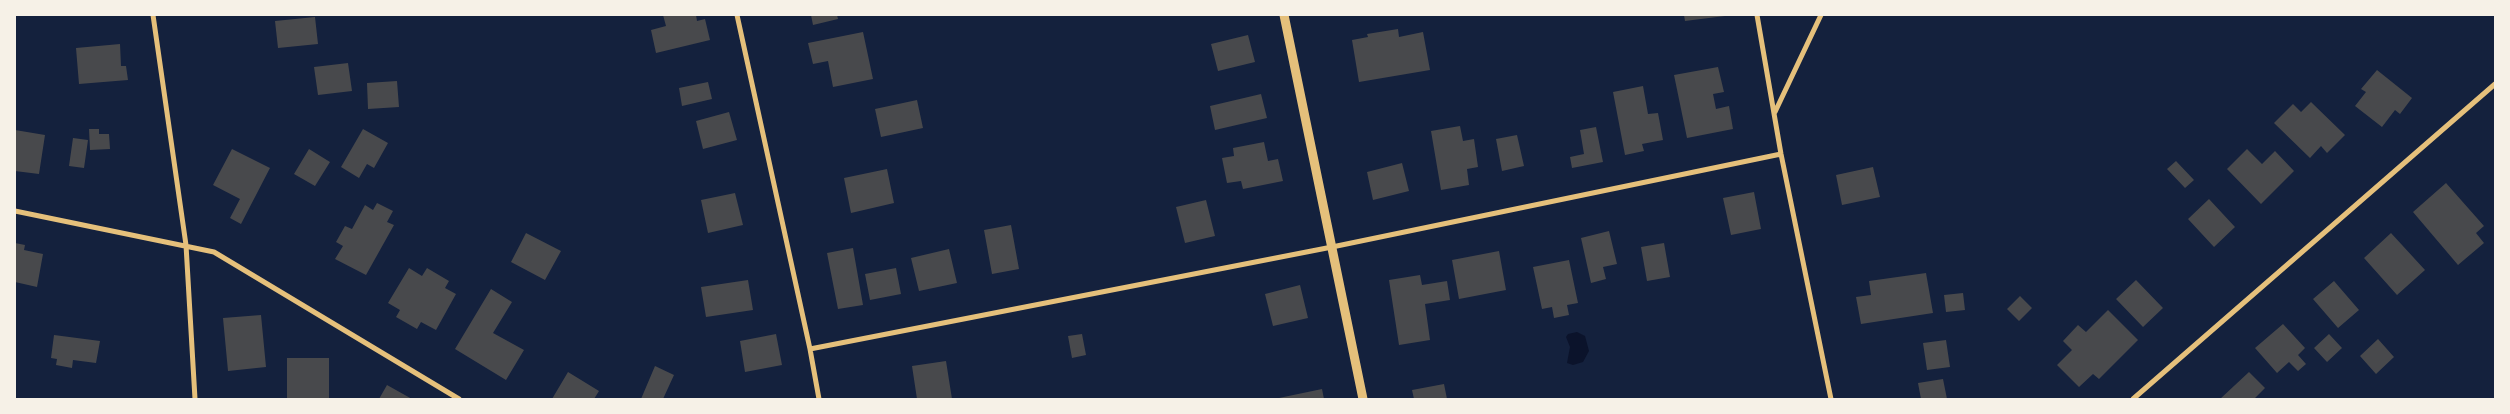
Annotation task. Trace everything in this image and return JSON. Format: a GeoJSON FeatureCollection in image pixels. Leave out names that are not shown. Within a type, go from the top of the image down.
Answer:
{"type":"FeatureCollection","features":[{"type":"Feature","properties":{"kind":"street"},"geometry":{"type":"LineString","coordinates":[[154,15],[186,245],[195,399]]}},
{"type":"Feature","properties":{"kind":"street"},"geometry":{"type":"LineString","coordinates":[[737,15],[810,349],[819,399]]}},
{"type":"Feature","properties":{"kind":"street"},"geometry":{"type":"LineString","coordinates":[[1284,15],[1363,399]]}},
{"type":"Feature","properties":{"kind":"street"},"geometry":{"type":"LineString","coordinates":[[1757,15],[1776,112],[1781,154],[1831,399]]}},
{"type":"Feature","properties":{"kind":"street"},"geometry":{"type":"LineString","coordinates":[[1776,112],[1821,15]]}},
{"type":"Feature","properties":{"kind":"street"},"geometry":{"type":"LineString","coordinates":[[2133,399],[2495,84]]}},
{"type":"Feature","properties":{"kind":"street"},"geometry":{"type":"LineString","coordinates":[[810,349],[1332,247],[1781,154]]}},
{"type":"Feature","properties":{"kind":"street"},"geometry":{"type":"LineString","coordinates":[[15,211],[214,252],[459,399]]}},
{"type":"Feature","properties":{"kind":"water"},"geometry":{"type":"Polygon","coordinates":[[[1577,332],[1585,336],[1589,351],[1583,362],[1573,365],[1567,363],[1570,347],[1566,337],[1568,334],[1577,332]]]}},
{"type":"Feature","properties":{"kind":"building"},"geometry":{"type":"Polygon","coordinates":[[[663,15],[696,15],[697,21],[705,19],[710,40],[656,53],[651,30],[666,26],[663,15]]]}},
{"type":"Feature","properties":{"kind":"building"},"geometry":{"type":"Polygon","coordinates":[[[811,15],[837,15],[838,19],[813,25],[811,15]]]}},
{"type":"Feature","properties":{"kind":"building"},"geometry":{"type":"Polygon","coordinates":[[[1684,15],[1725,15],[1725,16],[1685,21],[1684,15]]]}},
{"type":"Feature","properties":{"kind":"building"},"geometry":{"type":"Polygon","coordinates":[[[315,17],[318,44],[278,48],[275,21],[315,17]]]}},
{"type":"Feature","properties":{"kind":"building"},"geometry":{"type":"Polygon","coordinates":[[[1398,29],[1399,37],[1423,32],[1430,70],[1359,82],[1352,40],[1368,37],[1367,34],[1398,29]]]}},
{"type":"Feature","properties":{"kind":"building"},"geometry":{"type":"Polygon","coordinates":[[[863,32],[873,79],[833,87],[828,61],[813,64],[808,43],[863,32]]]}},
{"type":"Feature","properties":{"kind":"building"},"geometry":{"type":"Polygon","coordinates":[[[1248,35],[1255,62],[1218,71],[1211,44],[1248,35]]]}},
{"type":"Feature","properties":{"kind":"building"},"geometry":{"type":"Polygon","coordinates":[[[120,44],[121,66],[126,66],[128,80],[79,84],[76,48],[120,44]]]}},
{"type":"Feature","properties":{"kind":"building"},"geometry":{"type":"Polygon","coordinates":[[[348,63],[352,91],[318,95],[314,67],[348,63]]]}},
{"type":"Feature","properties":{"kind":"building"},"geometry":{"type":"Polygon","coordinates":[[[1718,67],[1724,92],[1713,94],[1716,109],[1729,106],[1733,129],[1687,138],[1674,75],[1718,67]]]}},
{"type":"Feature","properties":{"kind":"building"},"geometry":{"type":"Polygon","coordinates":[[[2377,70],[2412,98],[2400,114],[2395,110],[2382,127],[2355,106],[2366,92],[2361,89],[2377,70]]]}},
{"type":"Feature","properties":{"kind":"building"},"geometry":{"type":"Polygon","coordinates":[[[397,81],[399,107],[368,109],[367,83],[397,81]]]}},
{"type":"Feature","properties":{"kind":"building"},"geometry":{"type":"Polygon","coordinates":[[[708,82],[712,99],[682,106],[679,88],[708,82]]]}},
{"type":"Feature","properties":{"kind":"building"},"geometry":{"type":"Polygon","coordinates":[[[1643,86],[1648,114],[1658,113],[1663,140],[1642,144],[1644,151],[1625,155],[1613,92],[1643,86]]]}},
{"type":"Feature","properties":{"kind":"building"},"geometry":{"type":"Polygon","coordinates":[[[1261,94],[1267,118],[1215,130],[1210,106],[1261,94]]]}},
{"type":"Feature","properties":{"kind":"building"},"geometry":{"type":"Polygon","coordinates":[[[917,100],[923,128],[881,137],[875,109],[917,100]]]}},
{"type":"Feature","properties":{"kind":"building"},"geometry":{"type":"Polygon","coordinates":[[[2311,102],[2345,135],[2327,153],[2321,146],[2310,158],[2274,123],[2293,104],[2301,112],[2311,102]]]}},
{"type":"Feature","properties":{"kind":"building"},"geometry":{"type":"Polygon","coordinates":[[[729,112],[737,140],[703,149],[696,121],[729,112]]]}},
{"type":"Feature","properties":{"kind":"building"},"geometry":{"type":"Polygon","coordinates":[[[1460,126],[1463,141],[1474,139],[1478,167],[1467,169],[1469,185],[1441,190],[1431,131],[1460,126]]]}},
{"type":"Feature","properties":{"kind":"building"},"geometry":{"type":"Polygon","coordinates":[[[1596,127],[1603,162],[1572,168],[1570,157],[1584,154],[1580,130],[1596,127]]]}},
{"type":"Feature","properties":{"kind":"building"},"geometry":{"type":"Polygon","coordinates":[[[89,129],[99,129],[99,134],[109,134],[110,149],[90,150],[89,129]]]}},
{"type":"Feature","properties":{"kind":"building"},"geometry":{"type":"Polygon","coordinates":[[[363,129],[388,143],[374,168],[367,164],[359,178],[341,167],[363,129]]]}},
{"type":"Feature","properties":{"kind":"building"},"geometry":{"type":"Polygon","coordinates":[[[15,130],[45,135],[39,174],[15,171],[15,130]]]}},
{"type":"Feature","properties":{"kind":"building"},"geometry":{"type":"Polygon","coordinates":[[[1517,135],[1524,166],[1502,171],[1496,139],[1517,135]]]}},
{"type":"Feature","properties":{"kind":"building"},"geometry":{"type":"Polygon","coordinates":[[[73,138],[88,140],[84,168],[69,166],[73,138]]]}},
{"type":"Feature","properties":{"kind":"building"},"geometry":{"type":"Polygon","coordinates":[[[1264,142],[1268,161],[1278,159],[1283,181],[1243,189],[1241,181],[1227,183],[1222,158],[1234,156],[1233,148],[1264,142]]]}},
{"type":"Feature","properties":{"kind":"building"},"geometry":{"type":"Polygon","coordinates":[[[232,149],[270,168],[241,224],[230,218],[240,199],[213,185],[232,149]]]}},
{"type":"Feature","properties":{"kind":"building"},"geometry":{"type":"Polygon","coordinates":[[[309,149],[330,162],[315,186],[294,174],[309,149]]]}},
{"type":"Feature","properties":{"kind":"building"},"geometry":{"type":"Polygon","coordinates":[[[2247,149],[2262,164],[2275,151],[2294,171],[2261,204],[2227,169],[2247,149]]]}},
{"type":"Feature","properties":{"kind":"building"},"geometry":{"type":"Polygon","coordinates":[[[2176,161],[2194,180],[2185,188],[2167,169],[2176,161]]]}},
{"type":"Feature","properties":{"kind":"building"},"geometry":{"type":"Polygon","coordinates":[[[1402,163],[1409,191],[1373,200],[1367,172],[1402,163]]]}},
{"type":"Feature","properties":{"kind":"building"},"geometry":{"type":"Polygon","coordinates":[[[1873,167],[1880,197],[1842,205],[1836,175],[1873,167]]]}},
{"type":"Feature","properties":{"kind":"building"},"geometry":{"type":"Polygon","coordinates":[[[887,169],[894,203],[851,213],[844,178],[887,169]]]}},
{"type":"Feature","properties":{"kind":"building"},"geometry":{"type":"Polygon","coordinates":[[[2446,183],[2484,226],[2476,233],[2484,243],[2458,265],[2413,212],[2446,183]]]}},
{"type":"Feature","properties":{"kind":"building"},"geometry":{"type":"Polygon","coordinates":[[[1754,192],[1761,229],[1731,235],[1723,198],[1754,192]]]}},
{"type":"Feature","properties":{"kind":"building"},"geometry":{"type":"Polygon","coordinates":[[[735,193],[743,225],[708,233],[701,200],[735,193]]]}},
{"type":"Feature","properties":{"kind":"building"},"geometry":{"type":"Polygon","coordinates":[[[2209,199],[2235,227],[2214,247],[2188,219],[2209,199]]]}},
{"type":"Feature","properties":{"kind":"building"},"geometry":{"type":"Polygon","coordinates":[[[1206,200],[1215,236],[1185,243],[1176,207],[1206,200]]]}},
{"type":"Feature","properties":{"kind":"building"},"geometry":{"type":"Polygon","coordinates":[[[377,203],[393,211],[387,222],[394,225],[366,275],[335,259],[343,246],[336,242],[345,226],[352,229],[365,205],[373,210],[377,203]]]}},
{"type":"Feature","properties":{"kind":"building"},"geometry":{"type":"Polygon","coordinates":[[[1011,225],[1019,269],[992,274],[984,230],[1011,225]]]}},
{"type":"Feature","properties":{"kind":"building"},"geometry":{"type":"Polygon","coordinates":[[[1609,231],[1617,264],[1603,267],[1606,279],[1591,283],[1581,238],[1609,231]]]}},
{"type":"Feature","properties":{"kind":"building"},"geometry":{"type":"Polygon","coordinates":[[[526,233],[561,251],[545,280],[511,262],[526,233]]]}},
{"type":"Feature","properties":{"kind":"building"},"geometry":{"type":"Polygon","coordinates":[[[2391,233],[2425,270],[2397,295],[2364,258],[2391,233]]]}},
{"type":"Feature","properties":{"kind":"building"},"geometry":{"type":"Polygon","coordinates":[[[15,243],[25,245],[24,250],[43,254],[37,287],[15,282],[15,243]]]}},
{"type":"Feature","properties":{"kind":"building"},"geometry":{"type":"Polygon","coordinates":[[[1664,243],[1670,277],[1647,281],[1641,247],[1664,243]]]}},
{"type":"Feature","properties":{"kind":"building"},"geometry":{"type":"Polygon","coordinates":[[[853,248],[863,305],[838,309],[827,253],[853,248]]]}},
{"type":"Feature","properties":{"kind":"building"},"geometry":{"type":"Polygon","coordinates":[[[949,249],[957,283],[919,291],[911,258],[949,249]]]}},
{"type":"Feature","properties":{"kind":"building"},"geometry":{"type":"Polygon","coordinates":[[[1499,251],[1506,290],[1459,299],[1452,260],[1499,251]]]}},
{"type":"Feature","properties":{"kind":"building"},"geometry":{"type":"Polygon","coordinates":[[[1569,260],[1578,303],[1567,305],[1569,315],[1554,318],[1552,307],[1542,309],[1533,267],[1569,260]]]}},
{"type":"Feature","properties":{"kind":"building"},"geometry":{"type":"Polygon","coordinates":[[[409,268],[422,276],[427,268],[449,281],[445,288],[456,294],[436,330],[421,322],[417,329],[396,317],[400,310],[388,303],[409,268]]]}},
{"type":"Feature","properties":{"kind":"building"},"geometry":{"type":"Polygon","coordinates":[[[896,268],[901,294],[870,300],[865,274],[896,268]]]}},
{"type":"Feature","properties":{"kind":"building"},"geometry":{"type":"Polygon","coordinates":[[[1926,273],[1933,313],[1861,324],[1856,297],[1871,295],[1869,281],[1926,273]]]}},
{"type":"Feature","properties":{"kind":"building"},"geometry":{"type":"Polygon","coordinates":[[[1420,275],[1422,285],[1447,281],[1450,300],[1425,304],[1430,340],[1399,345],[1389,280],[1420,275]]]}},
{"type":"Feature","properties":{"kind":"building"},"geometry":{"type":"Polygon","coordinates":[[[748,280],[753,310],[706,317],[701,287],[748,280]]]}},
{"type":"Feature","properties":{"kind":"building"},"geometry":{"type":"Polygon","coordinates":[[[2136,280],[2163,308],[2143,327],[2116,299],[2136,280]]]}},
{"type":"Feature","properties":{"kind":"building"},"geometry":{"type":"Polygon","coordinates":[[[2334,281],[2359,310],[2338,328],[2313,299],[2334,281]]]}},
{"type":"Feature","properties":{"kind":"building"},"geometry":{"type":"Polygon","coordinates":[[[1300,285],[1308,318],[1273,326],[1265,294],[1300,285]]]}},
{"type":"Feature","properties":{"kind":"building"},"geometry":{"type":"Polygon","coordinates":[[[491,289],[512,302],[493,333],[524,350],[506,380],[455,349],[491,289]]]}},
{"type":"Feature","properties":{"kind":"building"},"geometry":{"type":"Polygon","coordinates":[[[1963,293],[1965,310],[1946,312],[1944,295],[1963,293]]]}},
{"type":"Feature","properties":{"kind":"building"},"geometry":{"type":"Polygon","coordinates":[[[2020,296],[2032,308],[2019,321],[2007,309],[2020,296]]]}},
{"type":"Feature","properties":{"kind":"building"},"geometry":{"type":"Polygon","coordinates":[[[2108,310],[2138,340],[2099,379],[2093,374],[2079,387],[2057,365],[2072,350],[2063,341],[2078,325],[2086,332],[2108,310]]]}},
{"type":"Feature","properties":{"kind":"building"},"geometry":{"type":"Polygon","coordinates":[[[261,315],[266,367],[228,371],[223,318],[261,315]]]}},
{"type":"Feature","properties":{"kind":"building"},"geometry":{"type":"Polygon","coordinates":[[[2283,324],[2305,348],[2298,355],[2306,364],[2298,371],[2289,362],[2277,373],[2255,348],[2283,324]]]}},
{"type":"Feature","properties":{"kind":"building"},"geometry":{"type":"Polygon","coordinates":[[[776,334],[782,365],[745,372],[740,341],[776,334]]]}},
{"type":"Feature","properties":{"kind":"building"},"geometry":{"type":"Polygon","coordinates":[[[1082,334],[1086,355],[1072,358],[1068,336],[1082,334]]]}},
{"type":"Feature","properties":{"kind":"building"},"geometry":{"type":"Polygon","coordinates":[[[2329,334],[2342,348],[2327,362],[2314,348],[2329,334]]]}},
{"type":"Feature","properties":{"kind":"building"},"geometry":{"type":"Polygon","coordinates":[[[54,335],[100,341],[96,363],[73,360],[72,368],[56,365],[57,359],[51,358],[54,335]]]}},
{"type":"Feature","properties":{"kind":"building"},"geometry":{"type":"Polygon","coordinates":[[[2378,339],[2394,357],[2376,374],[2360,356],[2378,339]]]}},
{"type":"Feature","properties":{"kind":"building"},"geometry":{"type":"Polygon","coordinates":[[[1946,340],[1950,367],[1927,370],[1923,343],[1946,340]]]}},
{"type":"Feature","properties":{"kind":"building"},"geometry":{"type":"Polygon","coordinates":[[[287,358],[329,358],[329,398],[287,399],[287,358]]]}},
{"type":"Feature","properties":{"kind":"building"},"geometry":{"type":"Polygon","coordinates":[[[946,361],[952,399],[917,399],[912,366],[946,361]]]}},
{"type":"Feature","properties":{"kind":"building"},"geometry":{"type":"Polygon","coordinates":[[[655,366],[674,375],[663,399],[641,399],[655,366]]]}},
{"type":"Feature","properties":{"kind":"building"},"geometry":{"type":"Polygon","coordinates":[[[568,372],[599,391],[594,399],[552,399],[568,372]]]}},
{"type":"Feature","properties":{"kind":"building"},"geometry":{"type":"Polygon","coordinates":[[[2249,372],[2265,388],[2254,399],[2220,399],[2249,372]]]}},
{"type":"Feature","properties":{"kind":"building"},"geometry":{"type":"Polygon","coordinates":[[[1943,379],[1947,399],[1921,399],[1918,383],[1943,379]]]}},
{"type":"Feature","properties":{"kind":"building"},"geometry":{"type":"Polygon","coordinates":[[[1444,384],[1447,399],[1414,399],[1412,390],[1444,384]]]}},
{"type":"Feature","properties":{"kind":"building"},"geometry":{"type":"Polygon","coordinates":[[[387,385],[412,399],[379,399],[387,385]]]}},
{"type":"Feature","properties":{"kind":"building"},"geometry":{"type":"Polygon","coordinates":[[[1322,389],[1324,399],[1279,399],[1279,398],[1322,389]]]}}]}
